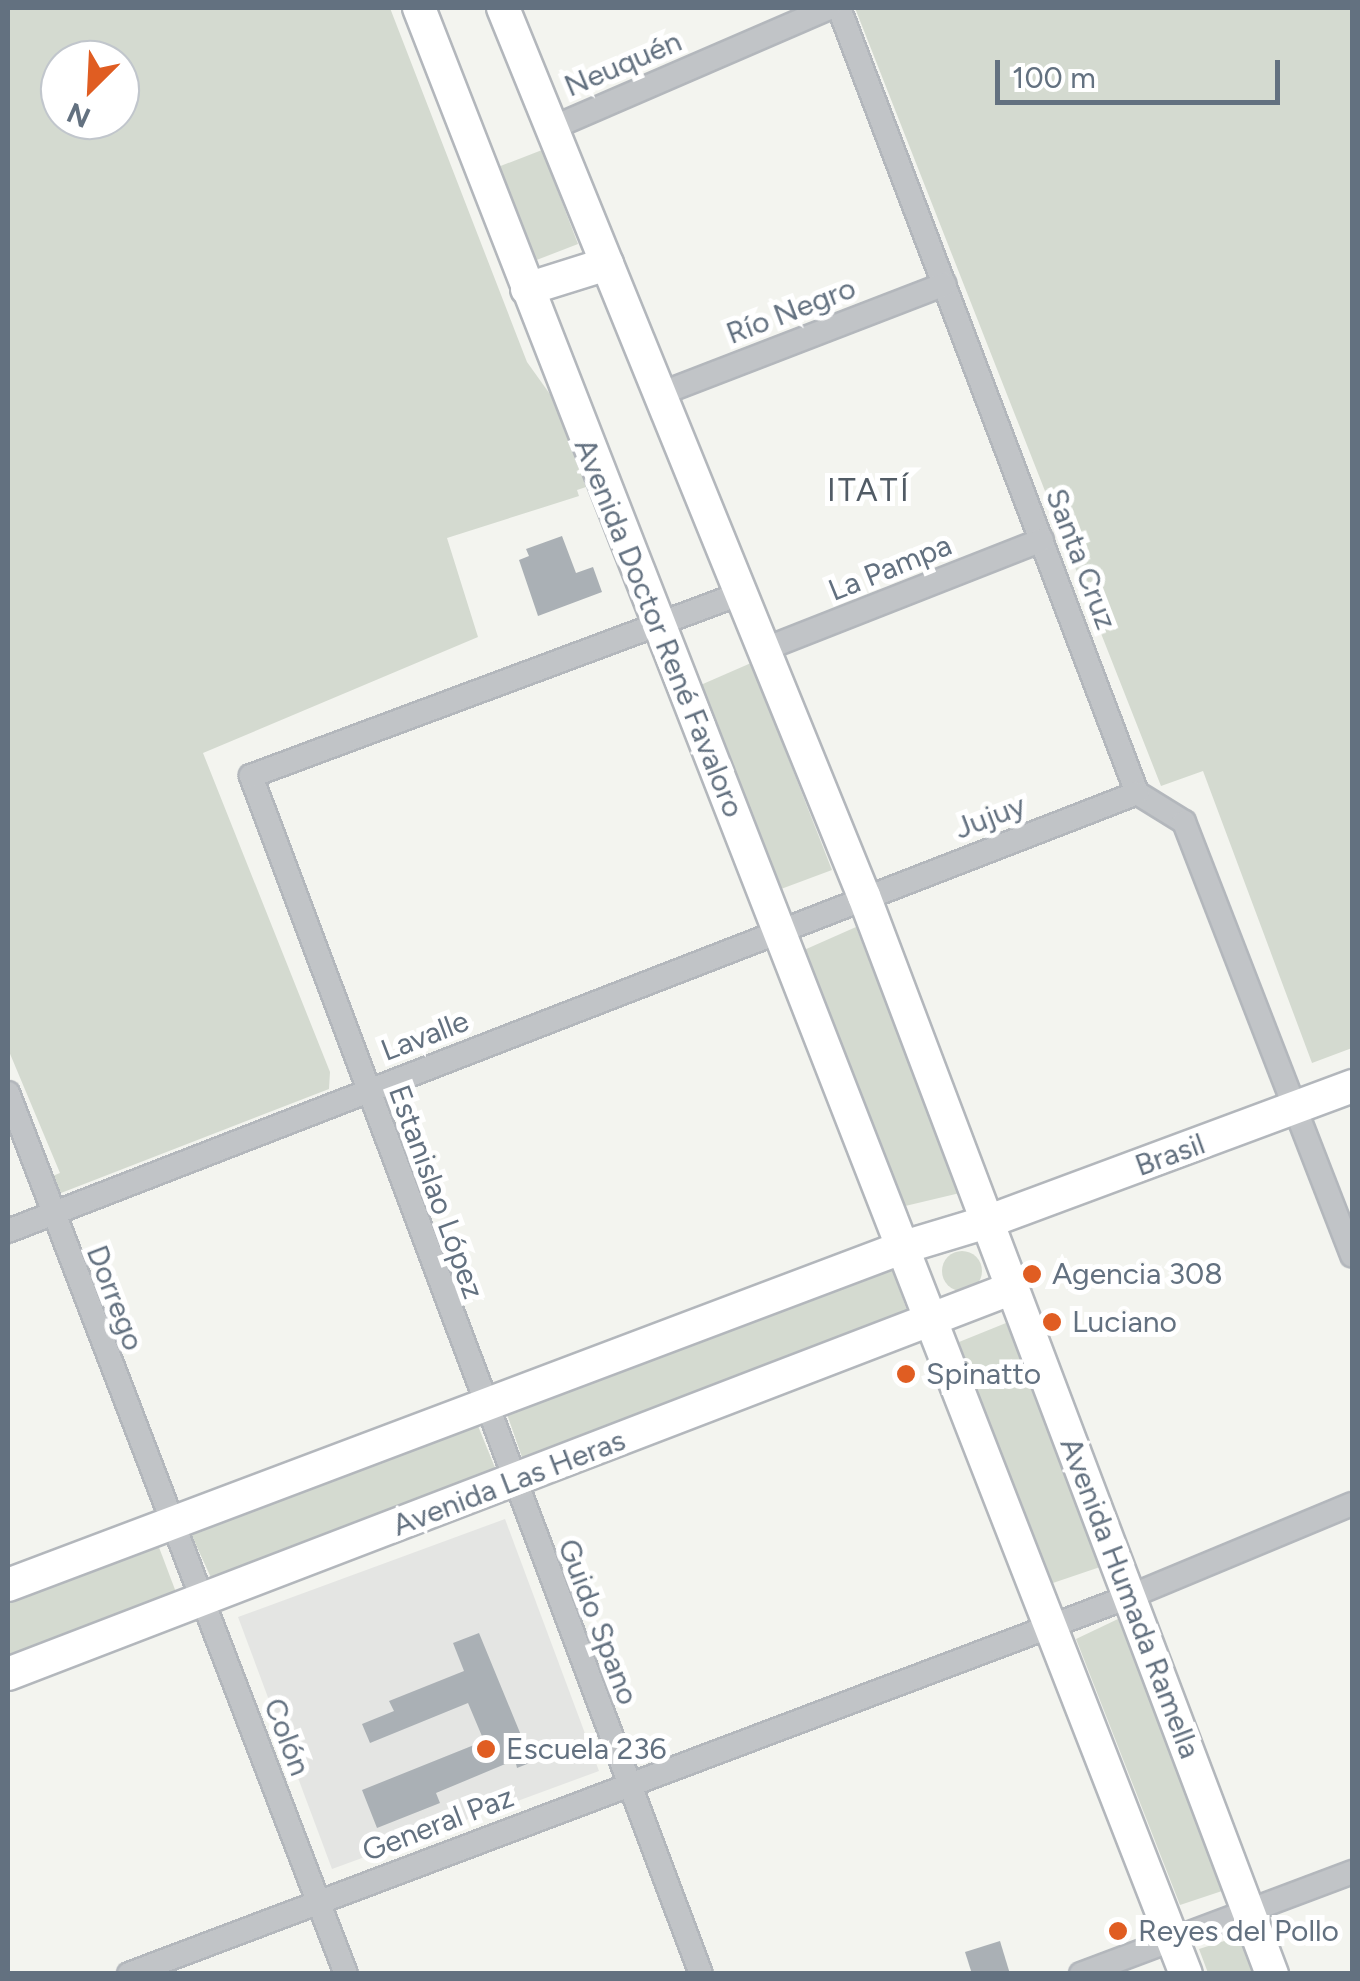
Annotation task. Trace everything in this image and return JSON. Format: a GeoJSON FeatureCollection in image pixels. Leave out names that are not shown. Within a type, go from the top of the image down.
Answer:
{"type":"FeatureCollection","features":[{"type":"Feature","properties":{"kind":"main road","name":"Avenida Doctor René Favaloro"},"geometry":{"type":"LineString","coordinates":[[419,8],[655,622],[904,1247]]}},
{"type":"Feature","properties":{"kind":"main road"},"geometry":{"type":"LineString","coordinates":[[8,1585],[904,1247],[987,1222],[864,896],[760,652],[503,8]]}},
{"type":"Feature","properties":{"kind":"main road"},"geometry":{"type":"LineString","coordinates":[[527,289],[607,264]]}},
{"type":"Feature","properties":{"kind":"main road","name":"Brasil"},"geometry":{"type":"LineString","coordinates":[[987,1222],[1352,1086]]}},
{"type":"Feature","properties":{"kind":"main road","name":"Avenida Humada Ramella"},"geometry":{"type":"LineString","coordinates":[[987,1222],[1272,1974]]}},
{"type":"Feature","properties":{"kind":"main road"},"geometry":{"type":"LineString","coordinates":[[904,1247],[1186,1974]]}},
{"type":"Feature","properties":{"kind":"main road","name":"Avenida Las Heras"},"geometry":{"type":"LineString","coordinates":[[8,1674],[1010,1290]]}},
{"type":"Feature","properties":{"kind":"street","name":"Neuquén"},"geometry":{"type":"LineString","coordinates":[[552,128],[829,8]]}},
{"type":"Feature","properties":{"kind":"street","name":"Santa Cruz"},"geometry":{"type":"LineString","coordinates":[[839,8],[1137,794]]}},
{"type":"Feature","properties":{"kind":"street","name":"Río Negro"},"geometry":{"type":"LineString","coordinates":[[660,394],[944,284]]}},
{"type":"Feature","properties":{"kind":"street","name":"La Pampa"},"geometry":{"type":"LineString","coordinates":[[760,652],[1042,540]]}},
{"type":"Feature","properties":{"kind":"street"},"geometry":{"type":"LineString","coordinates":[[655,622],[738,595]]}},
{"type":"Feature","properties":{"kind":"street","name":"Estanislao López"},"geometry":{"type":"LineString","coordinates":[[482,1404],[250,776],[655,622]]}},
{"type":"Feature","properties":{"kind":"street"},"geometry":{"type":"LineString","coordinates":[[1137,794],[1184,822],[1352,1256]]}},
{"type":"Feature","properties":{"kind":"street","name":"Jujuy"},"geometry":{"type":"LineString","coordinates":[[864,896],[1137,794]]}},
{"type":"Feature","properties":{"kind":"street","name":"Lavalle"},"geometry":{"type":"LineString","coordinates":[[8,1231],[864,896]]}},
{"type":"Feature","properties":{"kind":"street","name":"Dorrego"},"geometry":{"type":"LineString","coordinates":[[8,1093],[50,1215],[171,1524]]}},
{"type":"Feature","properties":{"kind":"street","name":"Guido Spano"},"geometry":{"type":"LineString","coordinates":[[482,1404],[701,1974]]}},
{"type":"Feature","properties":{"kind":"street","name":"General Paz"},"geometry":{"type":"LineString","coordinates":[[129,1974],[1131,1596],[1352,1504]]}},
{"type":"Feature","properties":{"kind":"street","name":"Colón"},"geometry":{"type":"LineString","coordinates":[[171,1524],[346,1974]]}},
{"type":"Feature","properties":{"kind":"street"},"geometry":{"type":"LineString","coordinates":[[1080,1974],[1251,1914],[1352,1872]]}},
{"type":"Feature","properties":{"kind":"shaded area"},"geometry":{"type":"Polygon","coordinates":[[[8,8],[390,8],[527,362],[562,411],[589,486],[577,490],[579,496],[447,538],[478,637],[203,753],[330,1072],[329,1089],[61,1193],[45,1179],[60,1173],[8,1049],[8,8]]]}},
{"type":"Feature","properties":{"kind":"shaded area"},"geometry":{"type":"Polygon","coordinates":[[[855,8],[1352,8],[1352,1048],[1312,1063],[1203,771],[1161,786],[855,8]]]}},
{"type":"Feature","properties":{"kind":"shaded area"},"geometry":{"type":"Polygon","coordinates":[[[542,150],[578,244],[534,261],[498,167],[542,150]]]}},
{"type":"Feature","properties":{"kind":"shaded area"},"geometry":{"type":"Polygon","coordinates":[[[751,663],[832,870],[781,889],[696,687],[751,663]]]}},
{"type":"Feature","properties":{"kind":"shaded area"},"geometry":{"type":"Polygon","coordinates":[[[856,927],[960,1193],[901,1207],[804,950],[856,927]]]}},
{"type":"Feature","properties":{"kind":"shaded area"},"geometry":{"type":"Polygon","coordinates":[[[962,1251],[976,1257],[982,1271],[976,1285],[962,1291],[948,1285],[942,1271],[948,1257],[962,1251]]]}},
{"type":"Feature","properties":{"kind":"shaded area"},"geometry":{"type":"Polygon","coordinates":[[[892,1269],[909,1316],[524,1463],[507,1414],[892,1269]]]}},
{"type":"Feature","properties":{"kind":"shaded area"},"geometry":{"type":"Polygon","coordinates":[[[1006,1323],[1103,1566],[1050,1584],[959,1342],[1006,1323]]]}},
{"type":"Feature","properties":{"kind":"shaded area"},"geometry":{"type":"Polygon","coordinates":[[[476,1421],[498,1475],[213,1582],[191,1534],[476,1421]]]}},
{"type":"Feature","properties":{"kind":"shaded area"},"geometry":{"type":"Polygon","coordinates":[[[505,1519],[599,1771],[332,1869],[238,1617],[505,1519]]]}},
{"type":"Feature","properties":{"kind":"shaded area"},"geometry":{"type":"Polygon","coordinates":[[[157,1542],[177,1595],[8,1664],[8,1602],[157,1542]]]}},
{"type":"Feature","properties":{"kind":"shaded area"},"geometry":{"type":"Polygon","coordinates":[[[1118,1619],[1225,1890],[1180,1905],[1076,1639],[1118,1619]]]}},
{"type":"Feature","properties":{"kind":"shaded area"},"geometry":{"type":"Polygon","coordinates":[[[1243,1935],[1256,1973],[1208,1973],[1199,1949],[1243,1935]]]}},
{"type":"Feature","properties":{"kind":"building"},"geometry":{"type":"Polygon","coordinates":[[[562,536],[576,573],[593,567],[602,592],[538,616],[519,560],[529,556],[526,549],[562,536]]]}},
{"type":"Feature","properties":{"kind":"building"},"geometry":{"type":"Polygon","coordinates":[[[479,1633],[532,1762],[517,1768],[515,1760],[436,1793],[440,1803],[377,1828],[362,1790],[484,1741],[468,1703],[370,1743],[362,1724],[394,1711],[389,1701],[464,1671],[453,1643],[479,1633]]]}},
{"type":"Feature","properties":{"kind":"building"},"geometry":{"type":"Polygon","coordinates":[[[1000,1941],[1010,1974],[972,1974],[965,1952],[1000,1941]]]}},
{"type":"Feature","properties":{"kind":"place","name":"Agencia 308"},"geometry":{"type":"Point","coordinates":[1032,1274]}},
{"type":"Feature","properties":{"kind":"place","name":"Luciano"},"geometry":{"type":"Point","coordinates":[1052,1322]}},
{"type":"Feature","properties":{"kind":"place","name":"Spinatto"},"geometry":{"type":"Point","coordinates":[906,1374]}},
{"type":"Feature","properties":{"kind":"place","name":"Escuela 236"},"geometry":{"type":"Point","coordinates":[486,1749]}},
{"type":"Feature","properties":{"kind":"place","name":"Reyes del Pollo"},"geometry":{"type":"Point","coordinates":[1118,1931]}},
{"type":"Feature","properties":{"kind":"district","name":"ITATÍ"},"geometry":{"type":"Point","coordinates":[869,490]}}]}
